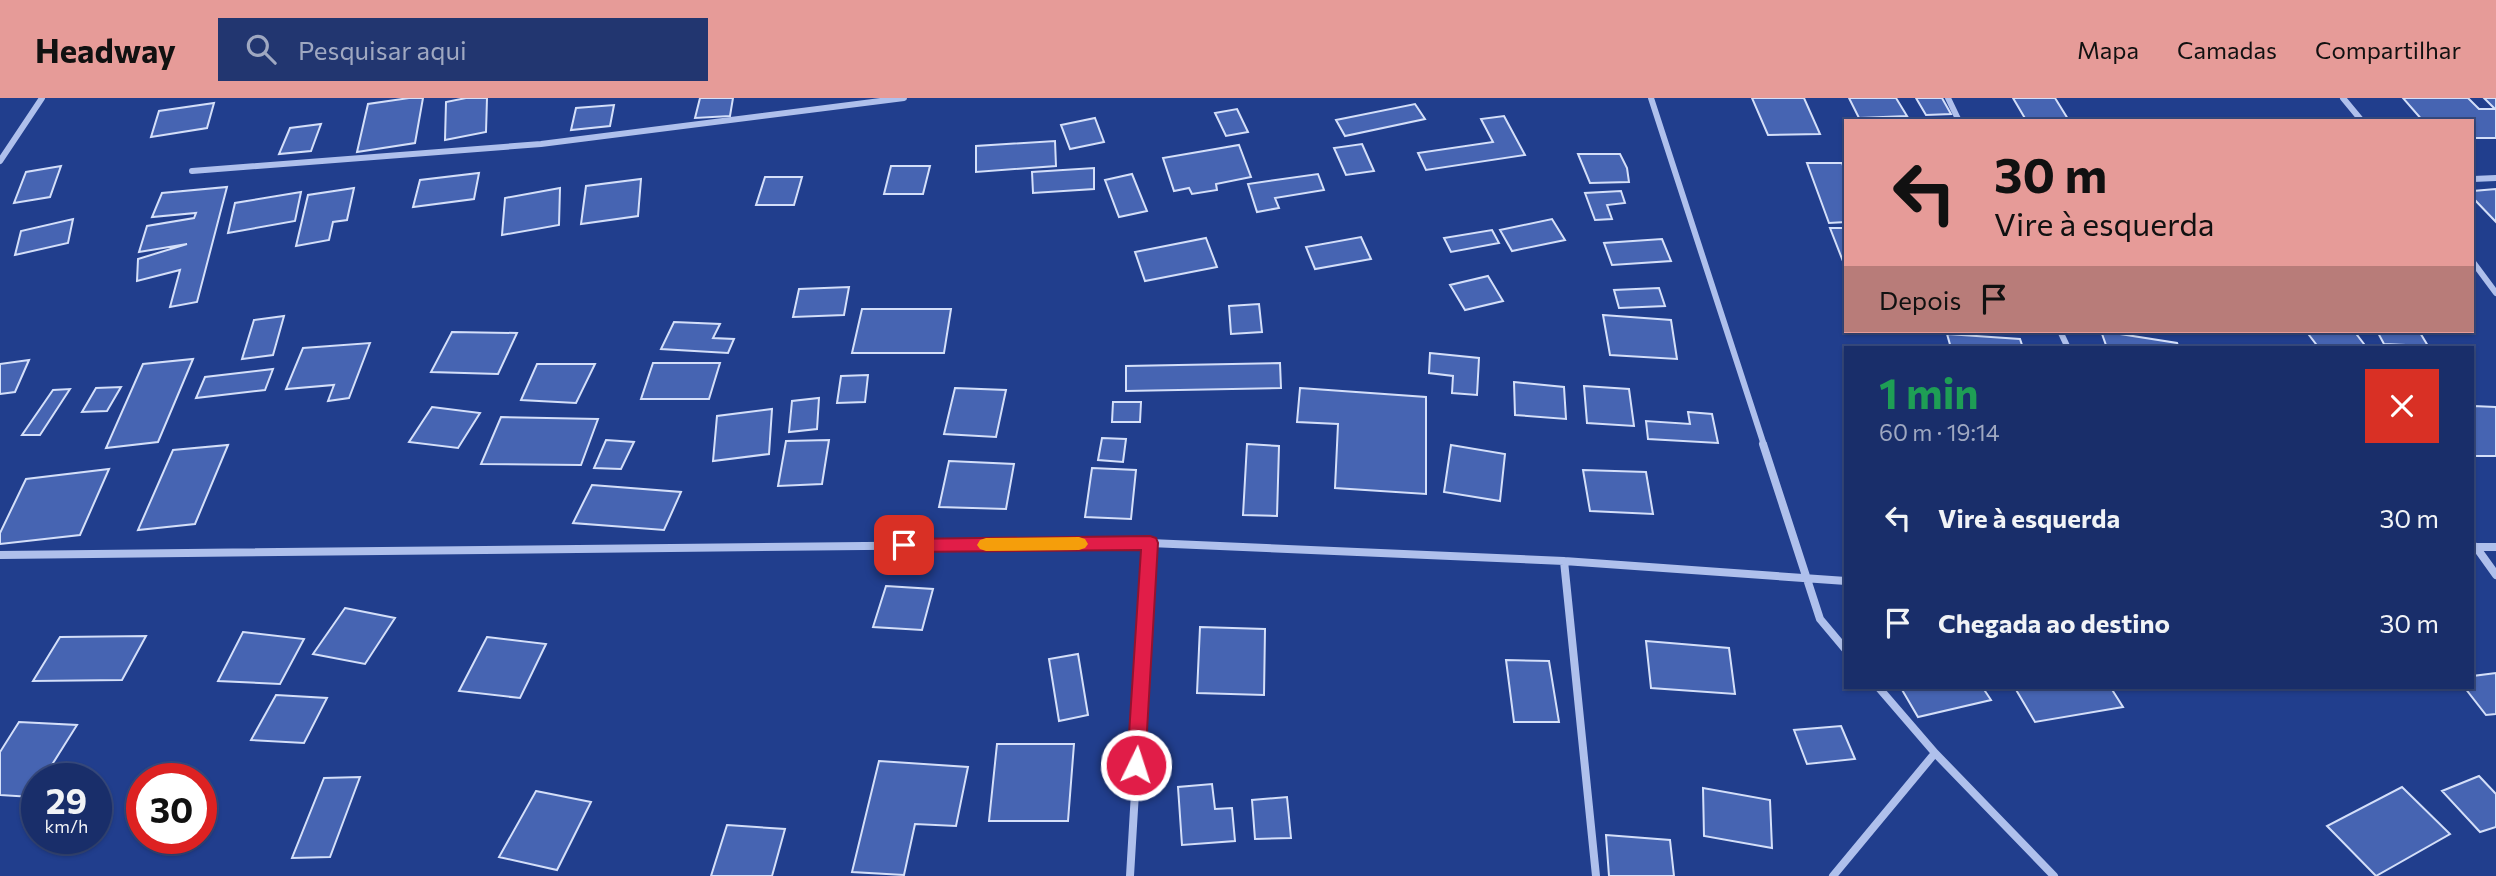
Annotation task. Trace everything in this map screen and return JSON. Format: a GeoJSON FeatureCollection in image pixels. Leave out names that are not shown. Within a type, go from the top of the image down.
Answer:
{"type":"FeatureCollection","features":[{"type":"Feature","properties":{"kind":"street"},"geometry":{"type":"LineString","coordinates":[[0,161],[42,98]]}},
{"type":"Feature","properties":{"kind":"street"},"geometry":{"type":"LineString","coordinates":[[192,171],[541,144],[904,98]]}},
{"type":"Feature","properties":{"kind":"street"},"geometry":{"type":"LineString","coordinates":[[1651,98],[1806,580],[1820,619],[1844,648]]}},
{"type":"Feature","properties":{"kind":"street"},"geometry":{"type":"LineString","coordinates":[[1948,98],[1958,119]]}},
{"type":"Feature","properties":{"kind":"street"},"geometry":{"type":"LineString","coordinates":[[2343,98],[2360,119]]}},
{"type":"Feature","properties":{"kind":"street"},"geometry":{"type":"LineString","coordinates":[[2474,179],[2496,177]]}},
{"type":"Feature","properties":{"kind":"street"},"geometry":{"type":"LineString","coordinates":[[2474,263],[2496,293]]}},
{"type":"Feature","properties":{"kind":"street"},"geometry":{"type":"LineString","coordinates":[[0,555],[1150,543],[1564,561],[1844,581]]}},
{"type":"Feature","properties":{"kind":"street"},"geometry":{"type":"LineString","coordinates":[[1130,876],[1150,543]]}},
{"type":"Feature","properties":{"kind":"street"},"geometry":{"type":"LineString","coordinates":[[2474,547],[2496,547]]}},
{"type":"Feature","properties":{"kind":"street"},"geometry":{"type":"LineString","coordinates":[[2474,547],[2496,575]]}},
{"type":"Feature","properties":{"kind":"street"},"geometry":{"type":"LineString","coordinates":[[1564,561],[1596,876]]}},
{"type":"Feature","properties":{"kind":"street"},"geometry":{"type":"LineString","coordinates":[[1880,689],[1935,753],[2054,876]]}},
{"type":"Feature","properties":{"kind":"street"},"geometry":{"type":"LineString","coordinates":[[1833,876],[1935,753]]}},
{"type":"Feature","properties":{"kind":"building"},"geometry":{"type":"Polygon","coordinates":[[[423,98],[415,143],[357,152],[368,104],[423,98]]]}},
{"type":"Feature","properties":{"kind":"building"},"geometry":{"type":"Polygon","coordinates":[[[487,98],[486,132],[445,140],[446,102],[487,98]]]}},
{"type":"Feature","properties":{"kind":"building"},"geometry":{"type":"Polygon","coordinates":[[[700,98],[733,98],[730,116],[695,118],[700,98]]]}},
{"type":"Feature","properties":{"kind":"building"},"geometry":{"type":"Polygon","coordinates":[[[1752,98],[1804,98],[1820,134],[1768,135],[1752,98]]]}},
{"type":"Feature","properties":{"kind":"building"},"geometry":{"type":"Polygon","coordinates":[[[1849,98],[1896,98],[1907,116],[1859,118],[1849,98]]]}},
{"type":"Feature","properties":{"kind":"building"},"geometry":{"type":"Polygon","coordinates":[[[1916,98],[1942,98],[1951,114],[1926,115],[1916,98]]]}},
{"type":"Feature","properties":{"kind":"building"},"geometry":{"type":"Polygon","coordinates":[[[2013,98],[2055,98],[2068,119],[2025,119],[2013,98]]]}},
{"type":"Feature","properties":{"kind":"building"},"geometry":{"type":"Polygon","coordinates":[[[2403,98],[2468,98],[2479,109],[2495,109],[2484,98],[2496,98],[2496,138],[2474,138],[2474,119],[2421,119],[2403,98]]]}},
{"type":"Feature","properties":{"kind":"building"},"geometry":{"type":"Polygon","coordinates":[[[214,103],[207,128],[151,137],[159,111],[214,103]]]}},
{"type":"Feature","properties":{"kind":"building"},"geometry":{"type":"Polygon","coordinates":[[[1415,104],[1425,119],[1345,136],[1336,120],[1415,104]]]}},
{"type":"Feature","properties":{"kind":"building"},"geometry":{"type":"Polygon","coordinates":[[[614,105],[610,126],[571,130],[576,108],[614,105]]]}},
{"type":"Feature","properties":{"kind":"building"},"geometry":{"type":"Polygon","coordinates":[[[1237,109],[1248,132],[1226,136],[1215,113],[1237,109]]]}},
{"type":"Feature","properties":{"kind":"building"},"geometry":{"type":"Polygon","coordinates":[[[1504,116],[1525,155],[1426,170],[1418,153],[1493,142],[1481,119],[1504,116]]]}},
{"type":"Feature","properties":{"kind":"building"},"geometry":{"type":"Polygon","coordinates":[[[1095,118],[1104,142],[1070,149],[1061,125],[1095,118]]]}},
{"type":"Feature","properties":{"kind":"building"},"geometry":{"type":"Polygon","coordinates":[[[321,124],[311,151],[279,154],[290,128],[321,124]]]}},
{"type":"Feature","properties":{"kind":"building"},"geometry":{"type":"Polygon","coordinates":[[[1055,141],[1056,166],[976,172],[976,146],[1055,141]]]}},
{"type":"Feature","properties":{"kind":"building"},"geometry":{"type":"Polygon","coordinates":[[[1362,144],[1374,171],[1346,175],[1334,148],[1362,144]]]}},
{"type":"Feature","properties":{"kind":"building"},"geometry":{"type":"Polygon","coordinates":[[[1239,145],[1251,177],[1216,184],[1217,190],[1192,194],[1189,188],[1174,191],[1163,158],[1239,145]]]}},
{"type":"Feature","properties":{"kind":"building"},"geometry":{"type":"Polygon","coordinates":[[[1578,154],[1620,154],[1627,168],[1629,182],[1590,183],[1578,154]]]}},
{"type":"Feature","properties":{"kind":"building"},"geometry":{"type":"Polygon","coordinates":[[[1807,163],[1842,163],[1844,222],[1829,223],[1807,163]]]}},
{"type":"Feature","properties":{"kind":"building"},"geometry":{"type":"Polygon","coordinates":[[[61,166],[50,197],[14,203],[26,172],[61,166]]]}},
{"type":"Feature","properties":{"kind":"building"},"geometry":{"type":"Polygon","coordinates":[[[891,166],[930,166],[923,194],[884,194],[891,166]]]}},
{"type":"Feature","properties":{"kind":"building"},"geometry":{"type":"Polygon","coordinates":[[[1094,168],[1094,189],[1033,193],[1032,172],[1094,168]]]}},
{"type":"Feature","properties":{"kind":"building"},"geometry":{"type":"Polygon","coordinates":[[[479,173],[474,199],[413,207],[420,180],[479,173]]]}},
{"type":"Feature","properties":{"kind":"building"},"geometry":{"type":"Polygon","coordinates":[[[1132,174],[1147,211],[1119,217],[1105,180],[1132,174]]]}},
{"type":"Feature","properties":{"kind":"building"},"geometry":{"type":"Polygon","coordinates":[[[1318,174],[1324,190],[1275,198],[1279,208],[1257,212],[1248,184],[1318,174]]]}},
{"type":"Feature","properties":{"kind":"building"},"geometry":{"type":"Polygon","coordinates":[[[765,177],[802,177],[794,205],[756,205],[765,177]]]}},
{"type":"Feature","properties":{"kind":"building"},"geometry":{"type":"Polygon","coordinates":[[[641,179],[638,216],[581,224],[586,186],[641,179]]]}},
{"type":"Feature","properties":{"kind":"building"},"geometry":{"type":"Polygon","coordinates":[[[227,187],[197,302],[170,307],[180,270],[137,281],[138,259],[187,244],[139,252],[147,226],[194,218],[196,213],[152,217],[162,193],[227,187]]]}},
{"type":"Feature","properties":{"kind":"building"},"geometry":{"type":"Polygon","coordinates":[[[354,188],[347,220],[333,222],[329,240],[296,246],[308,195],[354,188]]]}},
{"type":"Feature","properties":{"kind":"building"},"geometry":{"type":"Polygon","coordinates":[[[560,188],[559,225],[502,235],[505,198],[560,188]]]}},
{"type":"Feature","properties":{"kind":"building"},"geometry":{"type":"Polygon","coordinates":[[[2496,189],[2496,222],[2474,199],[2474,191],[2496,189]]]}},
{"type":"Feature","properties":{"kind":"building"},"geometry":{"type":"Polygon","coordinates":[[[1621,191],[1625,203],[1607,205],[1612,219],[1595,220],[1585,193],[1621,191]]]}},
{"type":"Feature","properties":{"kind":"building"},"geometry":{"type":"Polygon","coordinates":[[[301,192],[295,221],[228,233],[235,203],[301,192]]]}},
{"type":"Feature","properties":{"kind":"building"},"geometry":{"type":"Polygon","coordinates":[[[73,219],[68,243],[15,255],[21,231],[73,219]]]}},
{"type":"Feature","properties":{"kind":"building"},"geometry":{"type":"Polygon","coordinates":[[[1552,219],[1565,240],[1512,251],[1500,230],[1552,219]]]}},
{"type":"Feature","properties":{"kind":"building"},"geometry":{"type":"Polygon","coordinates":[[[1830,228],[1844,228],[1844,264],[1830,228]]]}},
{"type":"Feature","properties":{"kind":"building"},"geometry":{"type":"Polygon","coordinates":[[[1492,230],[1499,243],[1451,252],[1444,238],[1492,230]]]}},
{"type":"Feature","properties":{"kind":"building"},"geometry":{"type":"Polygon","coordinates":[[[1361,237],[1371,259],[1315,269],[1306,247],[1361,237]]]}},
{"type":"Feature","properties":{"kind":"building"},"geometry":{"type":"Polygon","coordinates":[[[1206,238],[1217,267],[1145,281],[1135,252],[1206,238]]]}},
{"type":"Feature","properties":{"kind":"building"},"geometry":{"type":"Polygon","coordinates":[[[1662,239],[1671,261],[1612,265],[1604,243],[1662,239]]]}},
{"type":"Feature","properties":{"kind":"building"},"geometry":{"type":"Polygon","coordinates":[[[1488,276],[1503,301],[1465,310],[1450,285],[1488,276]]]}},
{"type":"Feature","properties":{"kind":"building"},"geometry":{"type":"Polygon","coordinates":[[[849,287],[844,315],[793,317],[799,289],[849,287]]]}},
{"type":"Feature","properties":{"kind":"building"},"geometry":{"type":"Polygon","coordinates":[[[1659,288],[1665,306],[1619,308],[1614,290],[1659,288]]]}},
{"type":"Feature","properties":{"kind":"building"},"geometry":{"type":"Polygon","coordinates":[[[1259,304],[1262,332],[1231,334],[1229,306],[1259,304]]]}},
{"type":"Feature","properties":{"kind":"building"},"geometry":{"type":"Polygon","coordinates":[[[862,309],[951,309],[944,353],[852,353],[862,309]]]}},
{"type":"Feature","properties":{"kind":"building"},"geometry":{"type":"Polygon","coordinates":[[[1603,315],[1671,320],[1677,359],[1610,355],[1603,315]]]}},
{"type":"Feature","properties":{"kind":"building"},"geometry":{"type":"Polygon","coordinates":[[[284,316],[273,355],[242,359],[254,320],[284,316]]]}},
{"type":"Feature","properties":{"kind":"building"},"geometry":{"type":"Polygon","coordinates":[[[674,322],[720,324],[713,338],[734,339],[728,353],[661,349],[674,322]]]}},
{"type":"Feature","properties":{"kind":"building"},"geometry":{"type":"Polygon","coordinates":[[[452,332],[517,333],[498,374],[431,372],[452,332]]]}},
{"type":"Feature","properties":{"kind":"building"},"geometry":{"type":"Polygon","coordinates":[[[2102,333],[2177,343],[2178,346],[2106,346],[2102,333]]]}},
{"type":"Feature","properties":{"kind":"building"},"geometry":{"type":"Polygon","coordinates":[[[2308,333],[2356,333],[2365,346],[2317,346],[2308,333]]]}},
{"type":"Feature","properties":{"kind":"building"},"geometry":{"type":"Polygon","coordinates":[[[2378,333],[2420,333],[2428,346],[2384,344],[2378,333]]]}},
{"type":"Feature","properties":{"kind":"building"},"geometry":{"type":"Polygon","coordinates":[[[1947,334],[2020,339],[2022,346],[1950,346],[1947,334]]]}},
{"type":"Feature","properties":{"kind":"building"},"geometry":{"type":"Polygon","coordinates":[[[370,343],[349,398],[328,401],[334,385],[286,389],[303,348],[370,343]]]}},
{"type":"Feature","properties":{"kind":"building"},"geometry":{"type":"Polygon","coordinates":[[[1430,353],[1479,358],[1477,395],[1452,393],[1453,376],[1429,373],[1430,353]]]}},
{"type":"Feature","properties":{"kind":"building"},"geometry":{"type":"Polygon","coordinates":[[[193,359],[158,442],[106,448],[143,364],[193,359]]]}},
{"type":"Feature","properties":{"kind":"building"},"geometry":{"type":"Polygon","coordinates":[[[29,360],[15,392],[0,394],[0,364],[29,360]]]}},
{"type":"Feature","properties":{"kind":"building"},"geometry":{"type":"Polygon","coordinates":[[[653,363],[720,363],[709,399],[641,399],[653,363]]]}},
{"type":"Feature","properties":{"kind":"building"},"geometry":{"type":"Polygon","coordinates":[[[1280,363],[1281,388],[1126,391],[1126,366],[1280,363]]]}},
{"type":"Feature","properties":{"kind":"building"},"geometry":{"type":"Polygon","coordinates":[[[537,364],[595,364],[576,403],[521,400],[537,364]]]}},
{"type":"Feature","properties":{"kind":"building"},"geometry":{"type":"Polygon","coordinates":[[[273,369],[265,390],[196,398],[205,377],[273,369]]]}},
{"type":"Feature","properties":{"kind":"building"},"geometry":{"type":"Polygon","coordinates":[[[868,375],[865,402],[837,403],[841,376],[868,375]]]}},
{"type":"Feature","properties":{"kind":"building"},"geometry":{"type":"Polygon","coordinates":[[[1514,382],[1564,387],[1566,419],[1515,415],[1514,382]]]}},
{"type":"Feature","properties":{"kind":"building"},"geometry":{"type":"Polygon","coordinates":[[[1584,386],[1629,389],[1634,426],[1587,423],[1584,386]]]}},
{"type":"Feature","properties":{"kind":"building"},"geometry":{"type":"Polygon","coordinates":[[[121,387],[107,411],[82,412],[96,388],[121,387]]]}},
{"type":"Feature","properties":{"kind":"building"},"geometry":{"type":"Polygon","coordinates":[[[955,388],[1006,390],[996,437],[944,434],[955,388]]]}},
{"type":"Feature","properties":{"kind":"building"},"geometry":{"type":"Polygon","coordinates":[[[1300,388],[1426,397],[1426,494],[1335,488],[1338,424],[1297,422],[1300,388]]]}},
{"type":"Feature","properties":{"kind":"building"},"geometry":{"type":"Polygon","coordinates":[[[70,389],[40,435],[22,435],[53,390],[70,389]]]}},
{"type":"Feature","properties":{"kind":"building"},"geometry":{"type":"Polygon","coordinates":[[[819,398],[817,429],[789,432],[792,401],[819,398]]]}},
{"type":"Feature","properties":{"kind":"building"},"geometry":{"type":"Polygon","coordinates":[[[1113,402],[1141,402],[1140,422],[1112,422],[1113,402]]]}},
{"type":"Feature","properties":{"kind":"building"},"geometry":{"type":"Polygon","coordinates":[[[2474,406],[2496,407],[2496,456],[2474,456],[2474,406]]]}},
{"type":"Feature","properties":{"kind":"building"},"geometry":{"type":"Polygon","coordinates":[[[432,407],[480,413],[458,448],[409,442],[432,407]]]}},
{"type":"Feature","properties":{"kind":"building"},"geometry":{"type":"Polygon","coordinates":[[[772,409],[769,454],[713,461],[717,416],[772,409]]]}},
{"type":"Feature","properties":{"kind":"building"},"geometry":{"type":"Polygon","coordinates":[[[1688,412],[1712,414],[1718,443],[1648,439],[1646,421],[1690,424],[1688,412]]]}},
{"type":"Feature","properties":{"kind":"building"},"geometry":{"type":"Polygon","coordinates":[[[501,417],[598,419],[581,465],[481,464],[501,417]]]}},
{"type":"Feature","properties":{"kind":"building"},"geometry":{"type":"Polygon","coordinates":[[[1102,438],[1126,439],[1123,462],[1098,460],[1102,438]]]}},
{"type":"Feature","properties":{"kind":"building"},"geometry":{"type":"Polygon","coordinates":[[[606,440],[634,442],[621,469],[594,468],[606,440]]]}},
{"type":"Feature","properties":{"kind":"building"},"geometry":{"type":"Polygon","coordinates":[[[829,440],[822,484],[778,486],[786,441],[829,440]]]}},
{"type":"Feature","properties":{"kind":"building"},"geometry":{"type":"Polygon","coordinates":[[[1247,444],[1279,446],[1277,516],[1243,515],[1247,444]]]}},
{"type":"Feature","properties":{"kind":"building"},"geometry":{"type":"Polygon","coordinates":[[[228,445],[195,524],[138,530],[173,450],[228,445]]]}},
{"type":"Feature","properties":{"kind":"building"},"geometry":{"type":"Polygon","coordinates":[[[1451,445],[1505,454],[1500,501],[1444,492],[1451,445]]]}},
{"type":"Feature","properties":{"kind":"building"},"geometry":{"type":"Polygon","coordinates":[[[949,461],[1014,464],[1006,509],[939,507],[949,461]]]}},
{"type":"Feature","properties":{"kind":"building"},"geometry":{"type":"Polygon","coordinates":[[[1092,468],[1136,470],[1131,519],[1085,517],[1092,468]]]}},
{"type":"Feature","properties":{"kind":"building"},"geometry":{"type":"Polygon","coordinates":[[[109,469],[80,535],[0,544],[0,533],[26,479],[109,469]]]}},
{"type":"Feature","properties":{"kind":"building"},"geometry":{"type":"Polygon","coordinates":[[[1583,470],[1646,472],[1653,514],[1590,511],[1583,470]]]}},
{"type":"Feature","properties":{"kind":"building"},"geometry":{"type":"Polygon","coordinates":[[[592,485],[681,492],[664,530],[573,523],[592,485]]]}},
{"type":"Feature","properties":{"kind":"building"},"geometry":{"type":"Polygon","coordinates":[[[886,586],[933,589],[922,630],[873,627],[886,586]]]}},
{"type":"Feature","properties":{"kind":"building"},"geometry":{"type":"Polygon","coordinates":[[[345,608],[395,618],[365,664],[313,654],[345,608]]]}},
{"type":"Feature","properties":{"kind":"building"},"geometry":{"type":"Polygon","coordinates":[[[1200,627],[1265,629],[1264,695],[1197,693],[1200,627]]]}},
{"type":"Feature","properties":{"kind":"building"},"geometry":{"type":"Polygon","coordinates":[[[243,632],[304,639],[280,684],[218,681],[243,632]]]}},
{"type":"Feature","properties":{"kind":"building"},"geometry":{"type":"Polygon","coordinates":[[[146,636],[122,680],[33,681],[60,637],[146,636]]]}},
{"type":"Feature","properties":{"kind":"building"},"geometry":{"type":"Polygon","coordinates":[[[487,637],[546,644],[520,698],[459,691],[487,637]]]}},
{"type":"Feature","properties":{"kind":"building"},"geometry":{"type":"Polygon","coordinates":[[[1646,641],[1729,648],[1735,694],[1651,688],[1646,641]]]}},
{"type":"Feature","properties":{"kind":"building"},"geometry":{"type":"Polygon","coordinates":[[[1078,654],[1088,715],[1059,721],[1049,659],[1078,654]]]}},
{"type":"Feature","properties":{"kind":"building"},"geometry":{"type":"Polygon","coordinates":[[[1506,660],[1549,661],[1559,722],[1514,722],[1506,660]]]}},
{"type":"Feature","properties":{"kind":"building"},"geometry":{"type":"Polygon","coordinates":[[[2496,673],[2496,714],[2486,715],[2466,689],[2474,689],[2474,676],[2496,673]]]}},
{"type":"Feature","properties":{"kind":"building"},"geometry":{"type":"Polygon","coordinates":[[[1902,689],[1984,689],[1991,700],[1918,717],[1902,689]]]}},
{"type":"Feature","properties":{"kind":"building"},"geometry":{"type":"Polygon","coordinates":[[[2016,689],[2112,689],[2123,707],[2035,722],[2016,689]]]}},
{"type":"Feature","properties":{"kind":"building"},"geometry":{"type":"Polygon","coordinates":[[[276,695],[327,698],[304,743],[251,740],[276,695]]]}},
{"type":"Feature","properties":{"kind":"building"},"geometry":{"type":"Polygon","coordinates":[[[19,722],[77,725],[53,763],[21,763],[21,796],[0,795],[0,752],[19,722]]]}},
{"type":"Feature","properties":{"kind":"building"},"geometry":{"type":"Polygon","coordinates":[[[1841,726],[1855,759],[1807,764],[1794,730],[1841,726]]]}},
{"type":"Feature","properties":{"kind":"building"},"geometry":{"type":"Polygon","coordinates":[[[997,744],[1074,744],[1068,821],[989,821],[997,744]]]}},
{"type":"Feature","properties":{"kind":"building"},"geometry":{"type":"Polygon","coordinates":[[[879,761],[968,767],[956,826],[915,824],[904,875],[852,872],[879,761]]]}},
{"type":"Feature","properties":{"kind":"building"},"geometry":{"type":"Polygon","coordinates":[[[2479,776],[2496,794],[2496,827],[2480,832],[2442,791],[2479,776]]]}},
{"type":"Feature","properties":{"kind":"building"},"geometry":{"type":"Polygon","coordinates":[[[360,777],[330,857],[292,858],[324,778],[360,777]]]}},
{"type":"Feature","properties":{"kind":"building"},"geometry":{"type":"Polygon","coordinates":[[[1212,784],[1215,809],[1232,808],[1235,841],[1182,845],[1178,787],[1212,784]]]}},
{"type":"Feature","properties":{"kind":"building"},"geometry":{"type":"Polygon","coordinates":[[[2402,787],[2450,834],[2376,876],[2327,826],[2402,787]]]}},
{"type":"Feature","properties":{"kind":"building"},"geometry":{"type":"Polygon","coordinates":[[[1703,788],[1770,800],[1772,848],[1704,836],[1703,788]]]}},
{"type":"Feature","properties":{"kind":"building"},"geometry":{"type":"Polygon","coordinates":[[[536,791],[591,802],[557,870],[499,857],[536,791]]]}},
{"type":"Feature","properties":{"kind":"building"},"geometry":{"type":"Polygon","coordinates":[[[1287,797],[1291,838],[1255,839],[1252,800],[1287,797]]]}},
{"type":"Feature","properties":{"kind":"building"},"geometry":{"type":"Polygon","coordinates":[[[727,825],[785,829],[772,876],[711,876],[727,825]]]}},
{"type":"Feature","properties":{"kind":"building"},"geometry":{"type":"Polygon","coordinates":[[[1606,835],[1670,840],[1674,876],[1609,876],[1606,835]]]}},
{"type":"Feature","properties":{"kind":"slow traffic"},"geometry":{"type":"LineString","coordinates":[[986,545],[1079,544]]}},
{"type":"Feature","properties":{"kind":"route"},"geometry":{"type":"LineString","coordinates":[[904,545],[1150,543],[1136,765]]}}]}
